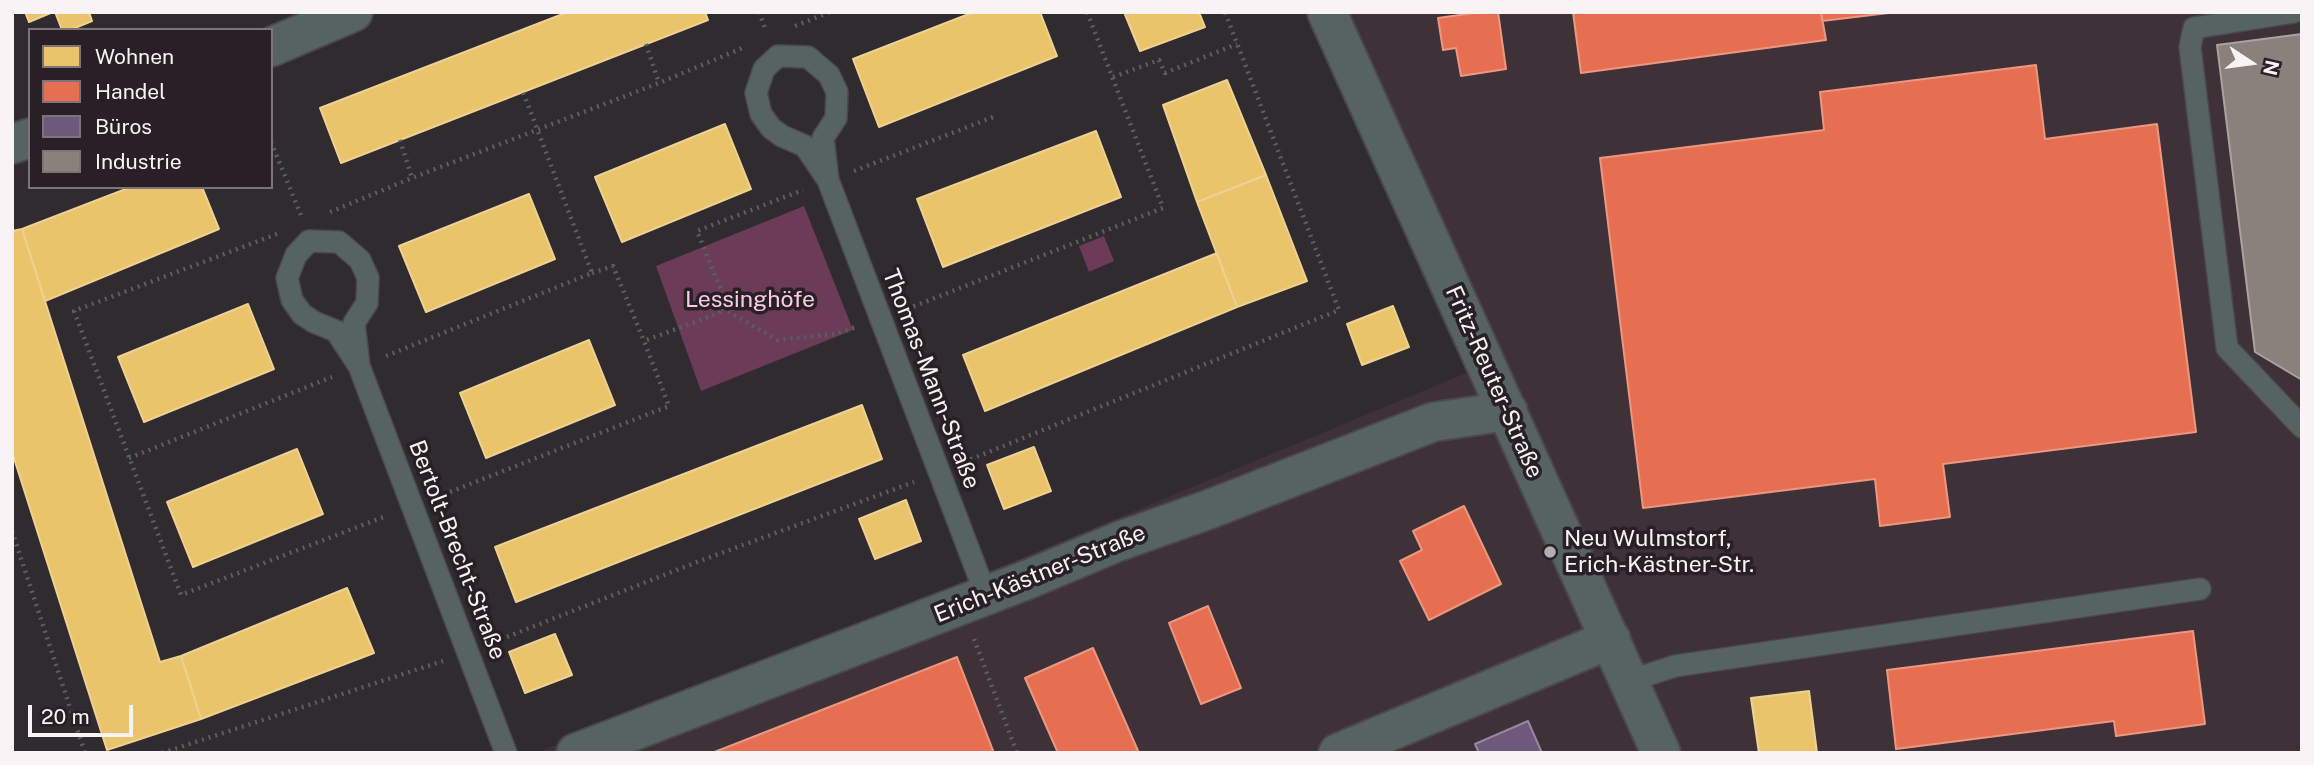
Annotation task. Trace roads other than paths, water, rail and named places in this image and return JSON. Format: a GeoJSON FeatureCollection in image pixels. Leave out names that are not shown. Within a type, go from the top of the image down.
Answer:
{"type":"FeatureCollection","features":[{"type":"Feature","properties":{"kind":"street"},"geometry":{"type":"LineString","coordinates":[[273,46],[353,12]]}},
{"type":"Feature","properties":{"kind":"street","name":"Fritz-Reuter-Straße"},"geometry":{"type":"LineString","coordinates":[[1327,12],[1661,753]]}},
{"type":"Feature","properties":{"kind":"street","name":"Erich-Kästner-Straße"},"geometry":{"type":"LineString","coordinates":[[576,753],[1433,422],[1508,411]]}},
{"type":"Feature","properties":{"kind":"street"},"geometry":{"type":"LineString","coordinates":[[1338,753],[1611,639]]}},
{"type":"Feature","properties":{"kind":"lane"},"geometry":{"type":"LineString","coordinates":[[2294,12],[2194,27],[2190,47],[2227,348],[2302,427]]}},
{"type":"Feature","properties":{"kind":"lane","name":"Thomas-Mann-Straße"},"geometry":{"type":"LineString","coordinates":[[828,180],[823,138],[835,118],[837,92],[829,75],[808,57],[778,56],[764,69],[756,93],[761,114],[771,128],[805,146],[828,180],[938,473],[974,600]]}},
{"type":"Feature","properties":{"kind":"lane","name":"Bertolt-Brecht-Straße"},"geometry":{"type":"LineString","coordinates":[[359,366],[354,323],[367,303],[368,278],[360,260],[339,243],[309,241],[296,255],[287,278],[292,300],[302,314],[336,331],[359,366],[506,753]]}},
{"type":"Feature","properties":{"kind":"lane"},"geometry":{"type":"LineString","coordinates":[[1629,681],[1675,666],[2200,589]]}},
{"type":"Feature","properties":{"kind":"place","name":"Neu Wulmstorf, Erich-Kästner-Str."},"geometry":{"type":"Point","coordinates":[1550,552]}},
{"type":"Feature","properties":{"kind":"park label","name":"Lessinghöfe"},"geometry":{"type":"Point","coordinates":[750,300]}}]}
